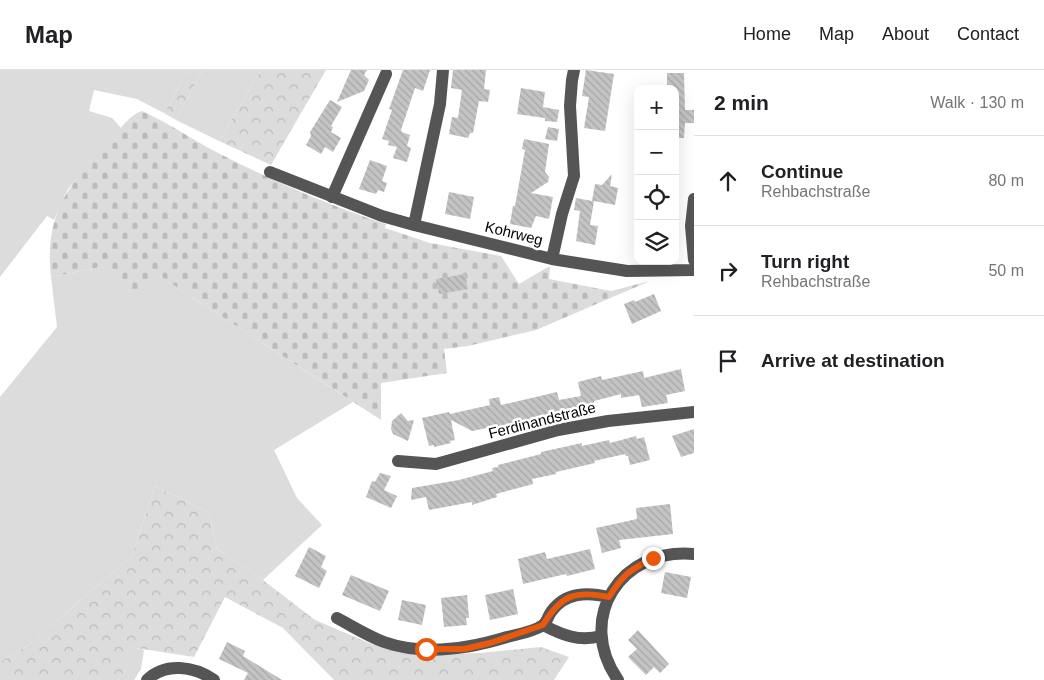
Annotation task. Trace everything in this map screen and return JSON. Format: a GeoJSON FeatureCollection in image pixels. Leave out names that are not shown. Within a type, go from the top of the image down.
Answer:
{"type":"FeatureCollection","features":[{"type":"Feature","properties":{"kind":"street"},"geometry":{"type":"LineString","coordinates":[[414,225],[440,104],[443,70]]}},
{"type":"Feature","properties":{"kind":"street"},"geometry":{"type":"LineString","coordinates":[[552,259],[562,214],[574,176],[570,106],[574,70]]}},
{"type":"Feature","properties":{"kind":"street"},"geometry":{"type":"LineString","coordinates":[[332,197],[386,74]]}},
{"type":"Feature","properties":{"kind":"street","name":"Kohrweg"},"geometry":{"type":"LineString","coordinates":[[270,172],[382,216],[552,259],[627,271],[694,270]]}},
{"type":"Feature","properties":{"kind":"street"},"geometry":{"type":"LineString","coordinates":[[694,199],[691,226],[694,260]]}},
{"type":"Feature","properties":{"kind":"street","name":"Ferdinandstraße"},"geometry":{"type":"LineString","coordinates":[[398,461],[436,464],[558,430],[608,421],[694,412]]}},
{"type":"Feature","properties":{"kind":"street"},"geometry":{"type":"LineString","coordinates":[[618,680],[607,662],[601,636],[603,614],[609,597],[620,580],[634,568],[653,558],[677,552],[694,554]]}},
{"type":"Feature","properties":{"kind":"street"},"geometry":{"type":"LineString","coordinates":[[337,618],[384,642],[426,649],[464,649],[490,643],[543,625],[551,612],[563,600],[572,596],[586,594],[609,597]]}},
{"type":"Feature","properties":{"kind":"street"},"geometry":{"type":"LineString","coordinates":[[543,625],[566,636],[576,638],[601,636]]}},
{"type":"Feature","properties":{"kind":"street"},"geometry":{"type":"LineString","coordinates":[[146,680],[162,671],[173,668],[198,671],[214,680]]}},
{"type":"Feature","properties":{"kind":"green space"},"geometry":{"type":"Polygon","coordinates":[[[0,70],[189,70],[164,113],[137,99],[94,90],[89,111],[112,118],[121,128],[68,189],[54,220],[47,216],[0,277],[0,70]]]}},
{"type":"Feature","properties":{"kind":"green space"},"geometry":{"type":"Polygon","coordinates":[[[189,70],[203,70],[176,120],[164,113],[189,70]]]}},
{"type":"Feature","properties":{"kind":"green space"},"geometry":{"type":"Polygon","coordinates":[[[203,70],[261,70],[219,141],[176,120],[203,70]]]}},
{"type":"Feature","properties":{"kind":"green space"},"geometry":{"type":"Polygon","coordinates":[[[261,70],[326,70],[271,165],[219,141],[261,70]]]}},
{"type":"Feature","properties":{"kind":"green space"},"geometry":{"type":"Polygon","coordinates":[[[142,111],[246,167],[325,202],[386,224],[385,228],[430,243],[501,256],[519,284],[548,267],[550,267],[549,279],[611,291],[650,281],[536,330],[468,346],[444,349],[447,373],[381,383],[381,420],[155,273],[134,298],[113,276],[111,269],[100,267],[51,277],[50,254],[52,234],[56,216],[63,200],[83,170],[96,155],[129,119],[142,111]]]}},
{"type":"Feature","properties":{"kind":"green space"},"geometry":{"type":"Polygon","coordinates":[[[100,267],[155,273],[353,402],[274,450],[297,498],[322,525],[263,580],[217,549],[209,513],[155,486],[132,556],[30,644],[0,662],[0,397],[57,327],[51,277],[100,267]]]}},
{"type":"Feature","properties":{"kind":"green space"},"geometry":{"type":"Polygon","coordinates":[[[155,486],[209,513],[217,549],[263,580],[315,620],[374,645],[426,655],[480,653],[541,647],[569,657],[554,680],[334,680],[283,628],[225,597],[194,657],[129,647],[123,674],[118,680],[0,680],[0,662],[30,644],[132,556],[155,486]]]}},
{"type":"Feature","properties":{"kind":"green space"},"geometry":{"type":"Polygon","coordinates":[[[128,646],[144,650],[141,669],[134,680],[118,680],[123,674],[128,646]]]}},
{"type":"Feature","properties":{"kind":"building"},"geometry":{"type":"Polygon","coordinates":[[[351,70],[367,70],[364,75],[369,80],[364,91],[337,102],[351,70]]]}},
{"type":"Feature","properties":{"kind":"building"},"geometry":{"type":"Polygon","coordinates":[[[403,70],[430,70],[423,91],[415,88],[401,130],[410,135],[407,146],[411,148],[407,162],[393,158],[397,147],[388,145],[389,141],[382,139],[392,110],[389,109],[403,70]]]}},
{"type":"Feature","properties":{"kind":"building"},"geometry":{"type":"Polygon","coordinates":[[[453,70],[486,70],[484,89],[490,90],[488,102],[479,101],[473,133],[470,133],[468,138],[449,134],[452,117],[458,118],[462,90],[451,88],[453,70]]]}},
{"type":"Feature","properties":{"kind":"building"},"geometry":{"type":"Polygon","coordinates":[[[586,70],[614,74],[605,131],[584,128],[589,97],[582,96],[586,70]]]}},
{"type":"Feature","properties":{"kind":"building"},"geometry":{"type":"Polygon","coordinates":[[[667,73],[684,73],[685,110],[694,110],[694,123],[685,123],[684,138],[679,138],[679,85],[667,85],[667,73]]]}},
{"type":"Feature","properties":{"kind":"building"},"geometry":{"type":"Polygon","coordinates":[[[521,88],[545,92],[543,107],[559,110],[557,122],[545,121],[545,118],[517,114],[521,88]]]}},
{"type":"Feature","properties":{"kind":"building"},"geometry":{"type":"Polygon","coordinates":[[[330,100],[342,107],[331,126],[333,127],[331,132],[341,138],[333,152],[325,147],[321,154],[306,145],[311,136],[310,132],[330,100]]]}},
{"type":"Feature","properties":{"kind":"building"},"geometry":{"type":"Polygon","coordinates":[[[548,127],[559,129],[557,141],[545,139],[548,127]]]}},
{"type":"Feature","properties":{"kind":"building"},"geometry":{"type":"Polygon","coordinates":[[[524,139],[549,144],[545,172],[549,177],[548,182],[531,193],[553,197],[549,219],[536,216],[531,228],[510,224],[525,150],[522,149],[524,139]]]}},
{"type":"Feature","properties":{"kind":"building"},"geometry":{"type":"Polygon","coordinates":[[[370,160],[387,166],[382,181],[387,183],[384,192],[378,190],[376,194],[359,189],[370,160]]]}},
{"type":"Feature","properties":{"kind":"building"},"geometry":{"type":"Polygon","coordinates":[[[612,174],[610,186],[618,188],[615,205],[594,201],[590,225],[598,226],[595,245],[576,241],[580,211],[574,210],[576,198],[592,201],[595,184],[602,185],[612,174]]]}},
{"type":"Feature","properties":{"kind":"building"},"geometry":{"type":"Polygon","coordinates":[[[449,192],[474,197],[470,219],[445,214],[449,192]]]}},
{"type":"Feature","properties":{"kind":"building"},"geometry":{"type":"Polygon","coordinates":[[[465,274],[468,289],[439,294],[436,279],[465,274]]]}},
{"type":"Feature","properties":{"kind":"building"},"geometry":{"type":"Polygon","coordinates":[[[654,294],[661,311],[632,324],[624,304],[634,300],[635,302],[654,294]]]}},
{"type":"Feature","properties":{"kind":"building"},"geometry":{"type":"Polygon","coordinates":[[[681,369],[685,391],[666,395],[668,403],[642,407],[639,395],[621,398],[621,394],[594,401],[594,403],[588,405],[590,416],[566,420],[564,411],[534,417],[534,420],[487,430],[487,428],[472,431],[451,420],[455,440],[450,441],[451,443],[434,447],[434,445],[429,446],[422,418],[490,405],[489,399],[499,397],[501,405],[557,392],[559,400],[581,396],[578,382],[601,376],[602,380],[643,371],[644,378],[681,369]]]}},
{"type":"Feature","properties":{"kind":"building"},"geometry":{"type":"Polygon","coordinates":[[[401,413],[408,421],[414,420],[408,441],[393,434],[391,429],[392,421],[401,413]]]}},
{"type":"Feature","properties":{"kind":"building"},"geometry":{"type":"Polygon","coordinates":[[[694,429],[694,453],[681,457],[672,436],[694,429]]]}},
{"type":"Feature","properties":{"kind":"building"},"geometry":{"type":"Polygon","coordinates":[[[636,436],[637,439],[644,437],[650,460],[630,465],[628,456],[625,454],[594,461],[595,463],[532,479],[533,484],[496,494],[497,497],[472,505],[472,502],[429,510],[426,497],[411,500],[412,488],[459,480],[493,471],[492,468],[498,467],[498,465],[541,454],[541,452],[582,443],[582,446],[609,440],[610,443],[636,436]]]}},
{"type":"Feature","properties":{"kind":"building"},"geometry":{"type":"Polygon","coordinates":[[[380,473],[391,476],[384,490],[397,496],[391,508],[366,497],[372,481],[375,482],[380,473]]]}},
{"type":"Feature","properties":{"kind":"building"},"geometry":{"type":"Polygon","coordinates":[[[670,504],[673,534],[619,540],[621,548],[602,553],[596,528],[637,519],[636,508],[670,504]]]}},
{"type":"Feature","properties":{"kind":"building"},"geometry":{"type":"Polygon","coordinates":[[[309,547],[326,556],[321,567],[327,571],[319,588],[295,576],[309,547]]]}},
{"type":"Feature","properties":{"kind":"building"},"geometry":{"type":"Polygon","coordinates":[[[590,549],[595,569],[523,584],[518,559],[545,552],[547,559],[590,549]]]}},
{"type":"Feature","properties":{"kind":"building"},"geometry":{"type":"Polygon","coordinates":[[[665,572],[691,577],[687,598],[661,593],[665,572]]]}},
{"type":"Feature","properties":{"kind":"building"},"geometry":{"type":"Polygon","coordinates":[[[351,575],[389,591],[380,611],[342,595],[351,575]]]}},
{"type":"Feature","properties":{"kind":"building"},"geometry":{"type":"Polygon","coordinates":[[[513,589],[518,614],[490,620],[485,595],[513,589]]]}},
{"type":"Feature","properties":{"kind":"building"},"geometry":{"type":"Polygon","coordinates":[[[467,595],[469,618],[466,618],[467,625],[444,627],[441,598],[467,595]]]}},
{"type":"Feature","properties":{"kind":"building"},"geometry":{"type":"Polygon","coordinates":[[[402,600],[426,605],[422,625],[398,620],[402,600]]]}},
{"type":"Feature","properties":{"kind":"building"},"geometry":{"type":"Polygon","coordinates":[[[638,630],[669,664],[660,673],[654,667],[646,675],[628,657],[637,649],[628,640],[638,630]]]}},
{"type":"Feature","properties":{"kind":"building"},"geometry":{"type":"Polygon","coordinates":[[[227,642],[245,651],[243,656],[282,680],[244,680],[248,673],[219,659],[227,642]]]}},
{"type":"Feature","properties":{"kind":"route"},"geometry":{"type":"LineString","coordinates":[[426,649],[464,649],[490,643],[543,625],[551,612],[563,600],[572,596],[586,594],[609,597],[620,580],[634,568],[653,558]]}}]}
